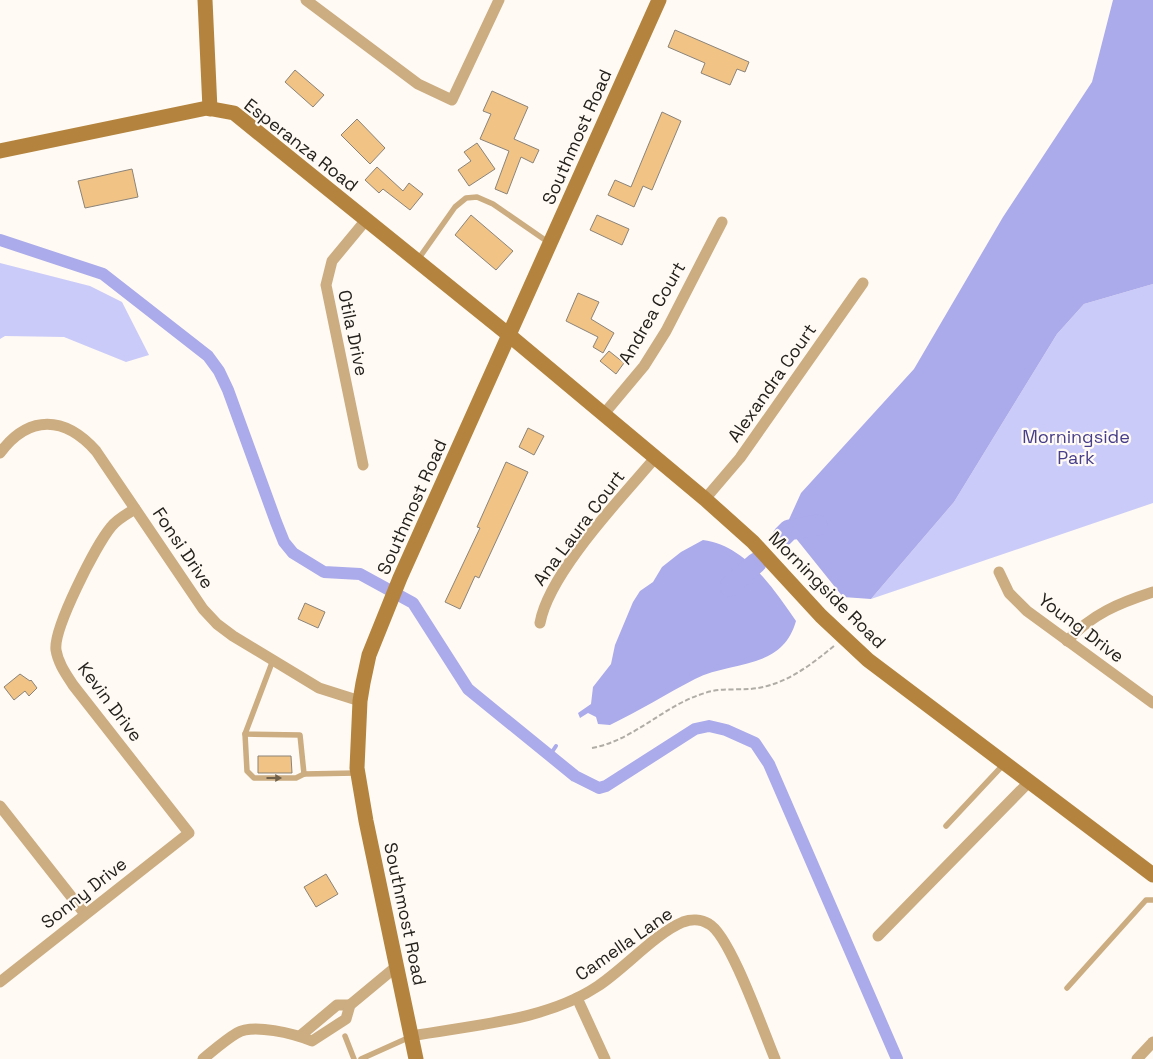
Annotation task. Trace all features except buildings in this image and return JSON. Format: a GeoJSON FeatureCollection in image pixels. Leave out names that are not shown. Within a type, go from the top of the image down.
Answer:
{"type":"FeatureCollection","features":[{"type":"Feature","properties":{"kind":"street"},"geometry":{"type":"LineString","coordinates":[[205,0],[210,109]]}},
{"type":"Feature","properties":{"kind":"street"},"geometry":{"type":"LineString","coordinates":[[306,0],[418,84],[452,100],[499,0]]}},
{"type":"Feature","properties":{"kind":"street","name":"Southmost Road"},"geometry":{"type":"LineString","coordinates":[[416,1059],[364,812],[358,773],[360,701],[369,655],[400,578],[659,0]]}},
{"type":"Feature","properties":{"kind":"street","name":"Esperanza Road"},"geometry":{"type":"LineString","coordinates":[[0,151],[164,116],[210,109],[234,113],[509,335]]}},
{"type":"Feature","properties":{"kind":"street","name":"Otila Drive"},"geometry":{"type":"LineString","coordinates":[[363,466],[326,285],[332,262],[366,220]]}},
{"type":"Feature","properties":{"kind":"street","name":"Andrea Court"},"geometry":{"type":"LineString","coordinates":[[603,415],[644,366],[666,331],[722,222]]}},
{"type":"Feature","properties":{"kind":"street","name":"Alexandra Court"},"geometry":{"type":"LineString","coordinates":[[705,499],[740,458],[862,283]]}},
{"type":"Feature","properties":{"kind":"street","name":"Morningside Road"},"geometry":{"type":"LineString","coordinates":[[509,335],[705,499],[753,542],[844,638],[900,686],[1153,875]]}},
{"type":"Feature","properties":{"kind":"street","name":"Fonsi Drive"},"geometry":{"type":"LineString","coordinates":[[0,453],[15,437],[28,428],[43,424],[58,424],[72,429],[96,450],[203,609],[217,624],[233,636],[327,692],[360,701]]}},
{"type":"Feature","properties":{"kind":"street","name":"Ana Laura Court"},"geometry":{"type":"LineString","coordinates":[[540,623],[543,606],[557,581],[594,531],[655,458]]}},
{"type":"Feature","properties":{"kind":"street","name":"Kevin Drive"},"geometry":{"type":"LineString","coordinates":[[136,509],[118,519],[110,527],[96,551],[60,625],[56,649],[59,661],[73,685],[189,833]]}},
{"type":"Feature","properties":{"kind":"street","name":"Young Drive"},"geometry":{"type":"LineString","coordinates":[[999,572],[1009,593],[1027,611],[1153,704]]}},
{"type":"Feature","properties":{"kind":"street"},"geometry":{"type":"LineString","coordinates":[[1067,640],[1088,620],[1099,613],[1153,592]]}},
{"type":"Feature","properties":{"kind":"street"},"geometry":{"type":"LineString","coordinates":[[878,936],[1029,782]]}},
{"type":"Feature","properties":{"kind":"street"},"geometry":{"type":"LineString","coordinates":[[0,806],[85,914]]}},
{"type":"Feature","properties":{"kind":"street","name":"Sonny Drive"},"geometry":{"type":"LineString","coordinates":[[0,982],[189,833]]}},
{"type":"Feature","properties":{"kind":"street","name":"Camella Lane"},"geometry":{"type":"LineString","coordinates":[[412,1036],[530,1014],[577,998],[598,986],[683,922],[702,920],[717,931],[730,951],[775,1059]]}},
{"type":"Feature","properties":{"kind":"street"},"geometry":{"type":"LineString","coordinates":[[203,1059],[238,1032],[252,1028],[300,1036],[312,1041],[346,1019],[350,1005],[397,966]]}},
{"type":"Feature","properties":{"kind":"street"},"geometry":{"type":"LineString","coordinates":[[577,998],[605,1059]]}},
{"type":"Feature","properties":{"kind":"street"},"geometry":{"type":"LineString","coordinates":[[300,1036],[337,1005],[350,1005]]}},
{"type":"Feature","properties":{"kind":"street"},"geometry":{"type":"LineString","coordinates":[[323,1016],[332,1028]]}},
{"type":"Feature","properties":{"kind":"street"},"geometry":{"type":"LineString","coordinates":[[1137,1059],[1153,1042]]}},
{"type":"Feature","properties":{"kind":"lane"},"geometry":{"type":"LineString","coordinates":[[417,261],[455,207],[466,198],[477,197],[493,204],[550,243]]}},
{"type":"Feature","properties":{"kind":"lane"},"geometry":{"type":"LineString","coordinates":[[273,660],[246,734],[248,771],[254,778],[296,778],[304,774],[358,773]]}},
{"type":"Feature","properties":{"kind":"lane"},"geometry":{"type":"LineString","coordinates":[[246,734],[300,735],[304,774]]}},
{"type":"Feature","properties":{"kind":"lane"},"geometry":{"type":"LineString","coordinates":[[946,826],[1004,764]]}},
{"type":"Feature","properties":{"kind":"lane"},"geometry":{"type":"LineString","coordinates":[[1066,988],[1146,900],[1153,900]]}},
{"type":"Feature","properties":{"kind":"lane"},"geometry":{"type":"LineString","coordinates":[[345,1036],[354,1059]]}},
{"type":"Feature","properties":{"kind":"lane"},"geometry":{"type":"LineString","coordinates":[[361,1059],[412,1036]]}},
{"type":"Feature","properties":{"kind":"path"},"geometry":{"type":"LineString","coordinates":[[592,748],[622,739],[681,703],[705,692],[751,689],[782,681],[808,666],[844,638]]}},
{"type":"Feature","properties":{"kind":"green space"},"geometry":{"type":"Polygon","coordinates":[[[0,263],[90,286],[122,302],[149,355],[126,362],[64,337],[5,336],[0,339],[0,263]]]}},
{"type":"Feature","properties":{"kind":"green space","name":"Morningside Park"},"geometry":{"type":"Polygon","coordinates":[[[1153,284],[1153,503],[871,599],[954,502],[1057,334],[1084,304],[1153,284]]]}},
{"type":"Feature","properties":{"kind":"shaded area"},"geometry":{"type":"Polygon","coordinates":[[[1113,0],[1153,0],[1153,284],[1084,304],[1057,334],[954,502],[871,599],[843,597],[786,526],[801,493],[914,369],[1003,217],[1092,82],[1113,0]]]}},
{"type":"Feature","properties":{"kind":"shaded area"},"geometry":{"type":"Polygon","coordinates":[[[703,540],[732,550],[745,559],[768,582],[796,621],[789,637],[779,648],[767,656],[754,662],[709,673],[695,679],[610,725],[598,724],[596,717],[588,713],[580,718],[578,713],[591,704],[593,687],[611,664],[615,645],[633,602],[640,591],[653,582],[662,567],[681,552],[703,540]]]}},
{"type":"Feature","properties":{"kind":"waterway"},"geometry":{"type":"LineString","coordinates":[[0,240],[103,274],[208,356],[219,371],[228,390],[276,522],[284,542],[293,553],[324,572],[360,574],[413,603],[468,689],[575,776],[599,788],[606,786],[695,729],[709,726],[726,730],[755,743],[769,764],[897,1059]]}},
{"type":"Feature","properties":{"kind":"waterway"},"geometry":{"type":"LineString","coordinates":[[783,536],[789,530],[817,525]]}},
{"type":"Feature","properties":{"kind":"waterway"},"geometry":{"type":"LineString","coordinates":[[730,586],[756,563]]}},
{"type":"Feature","properties":{"kind":"waterway"},"geometry":{"type":"LineString","coordinates":[[550,755],[556,746]]}}]}
